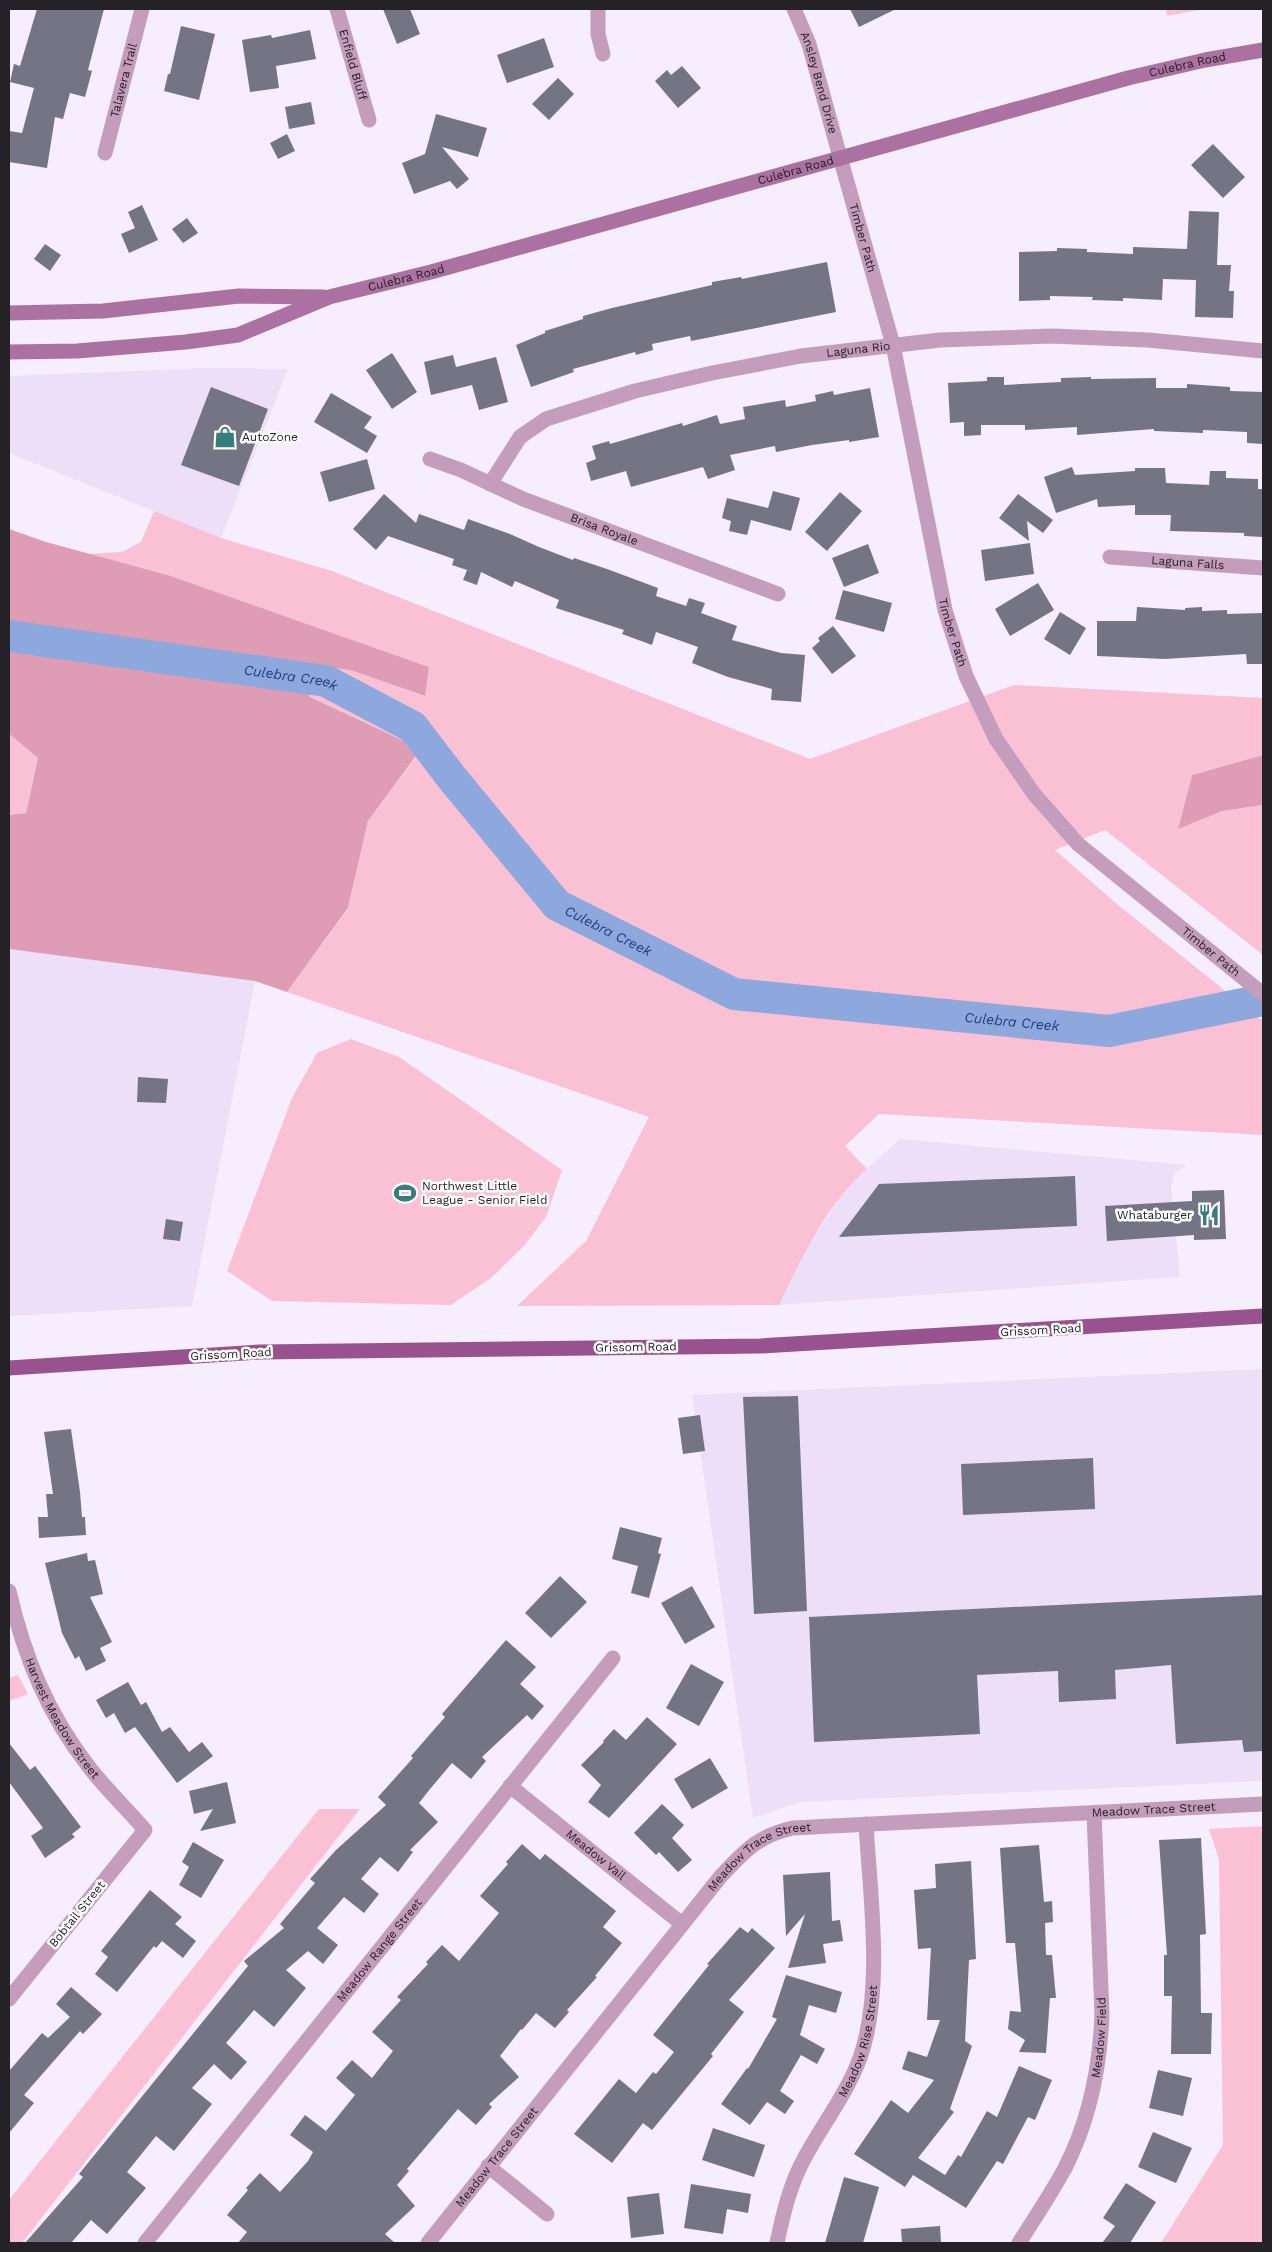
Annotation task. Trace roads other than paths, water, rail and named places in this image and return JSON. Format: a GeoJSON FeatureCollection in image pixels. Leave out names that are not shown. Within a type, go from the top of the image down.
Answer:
{"type":"FeatureCollection","features":[{"type":"Feature","properties":{"kind":"main road","name":"Culebra Road"},"geometry":{"type":"LineString","coordinates":[[9,352],[77,351],[186,342],[238,335],[329,297],[431,272],[1128,78],[1205,60],[1263,50]]}},
{"type":"Feature","properties":{"kind":"main road","name":"Culebra Road"},"geometry":{"type":"LineString","coordinates":[[9,313],[102,311],[239,296],[329,297]]}},
{"type":"Feature","properties":{"kind":"main road","name":"Grissom Road"},"geometry":{"type":"LineString","coordinates":[[9,1368],[260,1352],[760,1346],[1263,1316]]}},
{"type":"Feature","properties":{"kind":"street","name":"Talavera Trail"},"geometry":{"type":"LineString","coordinates":[[105,153],[142,9]]}},
{"type":"Feature","properties":{"kind":"street","name":"Enfield Bluff"},"geometry":{"type":"LineString","coordinates":[[337,9],[369,120]]}},
{"type":"Feature","properties":{"kind":"street"},"geometry":{"type":"LineString","coordinates":[[598,9],[598,34],[603,54]]}},
{"type":"Feature","properties":{"kind":"street","name":"Ansley Bend Drive"},"geometry":{"type":"LineString","coordinates":[[794,9],[809,44],[840,157]]}},
{"type":"Feature","properties":{"kind":"street","name":"Timber Path"},"geometry":{"type":"LineString","coordinates":[[840,157],[893,346],[944,610],[966,676],[996,740],[1034,794],[1078,844],[1263,994]]}},
{"type":"Feature","properties":{"kind":"street","name":"Laguna Rio"},"geometry":{"type":"LineString","coordinates":[[490,484],[520,437],[546,419],[635,391],[712,373],[801,356],[940,340],[1052,336],[1148,340],[1263,351]]}},
{"type":"Feature","properties":{"kind":"street","name":"Brisa Royale"},"geometry":{"type":"LineString","coordinates":[[430,459],[523,498],[778,594]]}},
{"type":"Feature","properties":{"kind":"street","name":"Laguna Falls"},"geometry":{"type":"LineString","coordinates":[[1110,557],[1263,568]]}},
{"type":"Feature","properties":{"kind":"street","name":"Harvest Meadow Street"},"geometry":{"type":"LineString","coordinates":[[9,1591],[19,1635],[32,1672],[49,1707],[89,1767],[145,1830]]}},
{"type":"Feature","properties":{"kind":"street","name":"Meadow Range Street"},"geometry":{"type":"LineString","coordinates":[[146,2243],[613,1658]]}},
{"type":"Feature","properties":{"kind":"street","name":"Meadow Vail"},"geometry":{"type":"LineString","coordinates":[[510,1786],[682,1924]]}},
{"type":"Feature","properties":{"kind":"street","name":"Meadow Trace Street"},"geometry":{"type":"LineString","coordinates":[[428,2243],[720,1876],[751,1844],[776,1832],[793,1828],[1263,1804]]}},
{"type":"Feature","properties":{"kind":"street","name":"Meadow Field"},"geometry":{"type":"LineString","coordinates":[[1018,2243],[1064,2170],[1075,2148],[1089,2110],[1097,2078],[1102,2014],[1094,1813]]}},
{"type":"Feature","properties":{"kind":"street","name":"Meadow Rise Street"},"geometry":{"type":"LineString","coordinates":[[777,2243],[783,2214],[792,2186],[804,2159],[850,2081],[867,2035],[874,1986],[866,1824]]}},
{"type":"Feature","properties":{"kind":"street","name":"Bobtail Street"},"geometry":{"type":"LineString","coordinates":[[9,1999],[145,1830]]}},
{"type":"Feature","properties":{"kind":"street"},"geometry":{"type":"LineString","coordinates":[[488,2166],[547,2214]]}},
{"type":"Feature","properties":{"kind":"waterway","name":"Culebra Creek"},"geometry":{"type":"LineString","coordinates":[[9,636],[326,681],[413,727],[452,778],[557,905],[734,994],[1109,1031],[1263,1000]]}},
{"type":"Feature","properties":{"kind":"place","name":"AutoZone"},"geometry":{"type":"Point","coordinates":[225,437]}},
{"type":"Feature","properties":{"kind":"place","name":"Northwest Little League - Senior Field"},"geometry":{"type":"Point","coordinates":[405,1193]}},
{"type":"Feature","properties":{"kind":"place","name":"Whataburger"},"geometry":{"type":"Point","coordinates":[1209,1215]}}]}
